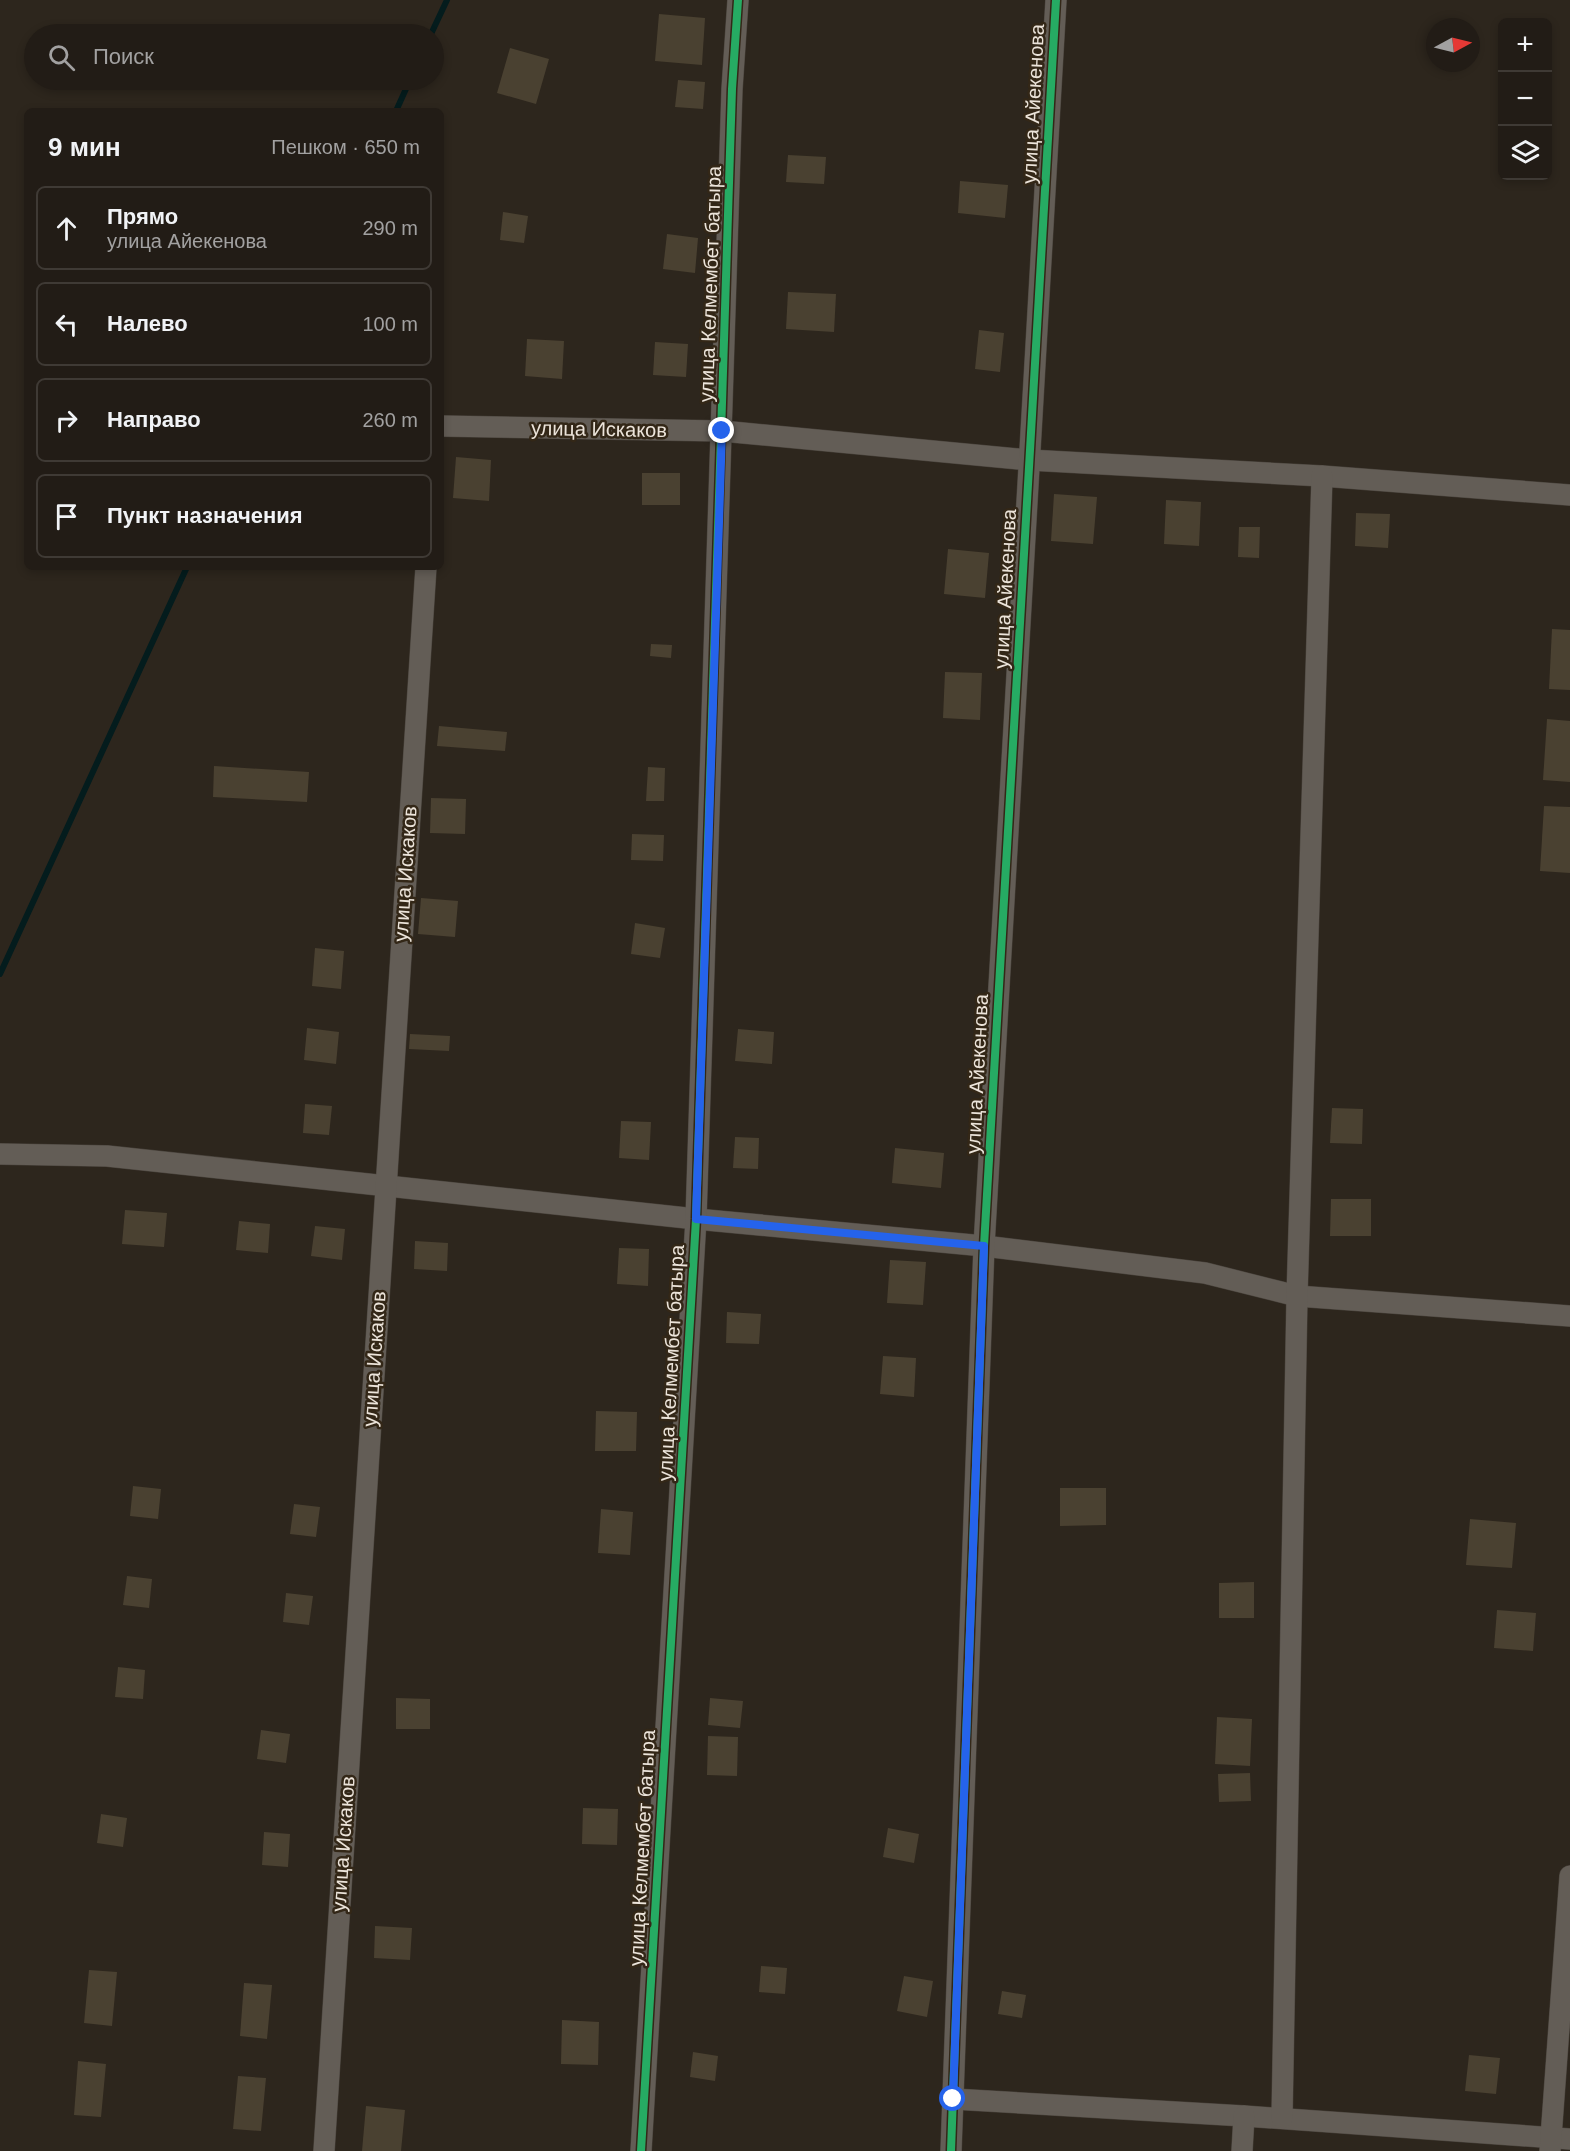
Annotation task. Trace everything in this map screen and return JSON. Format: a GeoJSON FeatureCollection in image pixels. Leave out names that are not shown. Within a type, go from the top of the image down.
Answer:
{"type":"FeatureCollection","features":[{"type":"Feature","properties":{"kind":"street","name":"улица Келмембет батыра"},"geometry":{"type":"LineString","coordinates":[[641,2151],[696,1219],[732,89],[738,0]]}},
{"type":"Feature","properties":{"kind":"street","name":"улица Айекенова"},"geometry":{"type":"LineString","coordinates":[[951,2151],[984,1246],[1056,0]]}},
{"type":"Feature","properties":{"kind":"street","name":"улица Искаков"},"geometry":{"type":"LineString","coordinates":[[444,426],[722,431],[1029,460],[1322,476],[1570,495]]}},
{"type":"Feature","properties":{"kind":"street"},"geometry":{"type":"LineString","coordinates":[[1282,2118],[1297,1296],[1322,476]]}},
{"type":"Feature","properties":{"kind":"street","name":"улица Искаков"},"geometry":{"type":"LineString","coordinates":[[324,2151],[426,570]]}},
{"type":"Feature","properties":{"kind":"street"},"geometry":{"type":"LineString","coordinates":[[0,1154],[107,1156],[696,1219],[984,1246],[1205,1273],[1297,1296],[1570,1316]]}},
{"type":"Feature","properties":{"kind":"street"},"geometry":{"type":"LineString","coordinates":[[953,2099],[1282,2118],[1557,2143],[1570,1876]]}},
{"type":"Feature","properties":{"kind":"street"},"geometry":{"type":"LineString","coordinates":[[1242,2151],[1244,2116]]}},
{"type":"Feature","properties":{"kind":"building"},"geometry":{"type":"Polygon","coordinates":[[[659,14],[705,18],[702,65],[655,61],[659,14]]]}},
{"type":"Feature","properties":{"kind":"building"},"geometry":{"type":"Polygon","coordinates":[[[510,48],[549,59],[536,104],[497,93],[510,48]]]}},
{"type":"Feature","properties":{"kind":"building"},"geometry":{"type":"Polygon","coordinates":[[[678,80],[705,82],[703,109],[675,107],[678,80]]]}},
{"type":"Feature","properties":{"kind":"building"},"geometry":{"type":"Polygon","coordinates":[[[788,155],[826,157],[824,184],[786,182],[788,155]]]}},
{"type":"Feature","properties":{"kind":"building"},"geometry":{"type":"Polygon","coordinates":[[[960,181],[1008,185],[1005,218],[958,213],[960,181]]]}},
{"type":"Feature","properties":{"kind":"building"},"geometry":{"type":"Polygon","coordinates":[[[503,212],[528,216],[524,243],[500,240],[503,212]]]}},
{"type":"Feature","properties":{"kind":"building"},"geometry":{"type":"Polygon","coordinates":[[[667,234],[698,238],[695,273],[663,269],[667,234]]]}},
{"type":"Feature","properties":{"kind":"building"},"geometry":{"type":"Polygon","coordinates":[[[788,292],[836,294],[834,332],[786,329],[788,292]]]}},
{"type":"Feature","properties":{"kind":"building"},"geometry":{"type":"Polygon","coordinates":[[[979,330],[1004,333],[1000,372],[975,369],[979,330]]]}},
{"type":"Feature","properties":{"kind":"building"},"geometry":{"type":"Polygon","coordinates":[[[527,339],[564,341],[562,379],[525,376],[527,339]]]}},
{"type":"Feature","properties":{"kind":"building"},"geometry":{"type":"Polygon","coordinates":[[[655,342],[688,344],[686,377],[653,375],[655,342]]]}},
{"type":"Feature","properties":{"kind":"building"},"geometry":{"type":"Polygon","coordinates":[[[456,457],[491,460],[489,501],[453,498],[456,457]]]}},
{"type":"Feature","properties":{"kind":"building"},"geometry":{"type":"Polygon","coordinates":[[[642,473],[680,473],[680,505],[642,505],[642,473]]]}},
{"type":"Feature","properties":{"kind":"building"},"geometry":{"type":"Polygon","coordinates":[[[1054,494],[1097,497],[1093,544],[1051,541],[1054,494]]]}},
{"type":"Feature","properties":{"kind":"building"},"geometry":{"type":"Polygon","coordinates":[[[1166,500],[1201,502],[1199,546],[1164,544],[1166,500]]]}},
{"type":"Feature","properties":{"kind":"building"},"geometry":{"type":"Polygon","coordinates":[[[1356,513],[1390,514],[1388,548],[1355,546],[1356,513]]]}},
{"type":"Feature","properties":{"kind":"building"},"geometry":{"type":"Polygon","coordinates":[[[1239,527],[1260,527],[1259,558],[1238,557],[1239,527]]]}},
{"type":"Feature","properties":{"kind":"building"},"geometry":{"type":"Polygon","coordinates":[[[948,549],[989,553],[985,598],[944,594],[948,549]]]}},
{"type":"Feature","properties":{"kind":"building"},"geometry":{"type":"Polygon","coordinates":[[[1552,629],[1570,630],[1570,690],[1549,689],[1552,629]]]}},
{"type":"Feature","properties":{"kind":"building"},"geometry":{"type":"Polygon","coordinates":[[[651,644],[672,645],[671,658],[650,656],[651,644]]]}},
{"type":"Feature","properties":{"kind":"building"},"geometry":{"type":"Polygon","coordinates":[[[945,672],[982,673],[980,720],[943,718],[945,672]]]}},
{"type":"Feature","properties":{"kind":"building"},"geometry":{"type":"Polygon","coordinates":[[[1547,719],[1570,721],[1570,782],[1543,780],[1547,719]]]}},
{"type":"Feature","properties":{"kind":"building"},"geometry":{"type":"Polygon","coordinates":[[[439,726],[507,732],[505,751],[437,746],[439,726]]]}},
{"type":"Feature","properties":{"kind":"building"},"geometry":{"type":"Polygon","coordinates":[[[214,766],[309,772],[307,802],[213,797],[214,766]]]}},
{"type":"Feature","properties":{"kind":"building"},"geometry":{"type":"Polygon","coordinates":[[[648,767],[665,768],[664,801],[646,801],[648,767]]]}},
{"type":"Feature","properties":{"kind":"building"},"geometry":{"type":"Polygon","coordinates":[[[431,798],[466,799],[465,834],[430,833],[431,798]]]}},
{"type":"Feature","properties":{"kind":"building"},"geometry":{"type":"Polygon","coordinates":[[[1544,806],[1570,807],[1570,873],[1540,871],[1544,806]]]}},
{"type":"Feature","properties":{"kind":"building"},"geometry":{"type":"Polygon","coordinates":[[[632,834],[664,835],[663,861],[631,860],[632,834]]]}},
{"type":"Feature","properties":{"kind":"building"},"geometry":{"type":"Polygon","coordinates":[[[421,898],[458,901],[455,937],[418,934],[421,898]]]}},
{"type":"Feature","properties":{"kind":"building"},"geometry":{"type":"Polygon","coordinates":[[[635,923],[665,928],[660,958],[631,954],[635,923]]]}},
{"type":"Feature","properties":{"kind":"building"},"geometry":{"type":"Polygon","coordinates":[[[315,948],[344,951],[341,989],[312,986],[315,948]]]}},
{"type":"Feature","properties":{"kind":"building"},"geometry":{"type":"Polygon","coordinates":[[[307,1028],[339,1032],[336,1064],[304,1060],[307,1028]]]}},
{"type":"Feature","properties":{"kind":"building"},"geometry":{"type":"Polygon","coordinates":[[[738,1029],[774,1032],[772,1064],[735,1061],[738,1029]]]}},
{"type":"Feature","properties":{"kind":"building"},"geometry":{"type":"Polygon","coordinates":[[[410,1034],[450,1036],[449,1051],[409,1049],[410,1034]]]}},
{"type":"Feature","properties":{"kind":"building"},"geometry":{"type":"Polygon","coordinates":[[[305,1104],[332,1106],[329,1135],[303,1133],[305,1104]]]}},
{"type":"Feature","properties":{"kind":"building"},"geometry":{"type":"Polygon","coordinates":[[[1332,1108],[1363,1109],[1362,1144],[1330,1143],[1332,1108]]]}},
{"type":"Feature","properties":{"kind":"building"},"geometry":{"type":"Polygon","coordinates":[[[621,1121],[651,1122],[649,1160],[619,1158],[621,1121]]]}},
{"type":"Feature","properties":{"kind":"building"},"geometry":{"type":"Polygon","coordinates":[[[735,1137],[759,1138],[758,1169],[733,1168],[735,1137]]]}},
{"type":"Feature","properties":{"kind":"building"},"geometry":{"type":"Polygon","coordinates":[[[895,1148],[944,1153],[941,1188],[892,1183],[895,1148]]]}},
{"type":"Feature","properties":{"kind":"building"},"geometry":{"type":"Polygon","coordinates":[[[1331,1199],[1371,1199],[1371,1236],[1330,1236],[1331,1199]]]}},
{"type":"Feature","properties":{"kind":"building"},"geometry":{"type":"Polygon","coordinates":[[[125,1210],[167,1213],[164,1247],[122,1244],[125,1210]]]}},
{"type":"Feature","properties":{"kind":"building"},"geometry":{"type":"Polygon","coordinates":[[[239,1221],[270,1224],[268,1253],[236,1250],[239,1221]]]}},
{"type":"Feature","properties":{"kind":"building"},"geometry":{"type":"Polygon","coordinates":[[[315,1226],[345,1229],[342,1260],[311,1256],[315,1226]]]}},
{"type":"Feature","properties":{"kind":"building"},"geometry":{"type":"Polygon","coordinates":[[[415,1241],[448,1243],[447,1271],[414,1269],[415,1241]]]}},
{"type":"Feature","properties":{"kind":"building"},"geometry":{"type":"Polygon","coordinates":[[[619,1248],[649,1249],[648,1286],[617,1284],[619,1248]]]}},
{"type":"Feature","properties":{"kind":"building"},"geometry":{"type":"Polygon","coordinates":[[[890,1260],[926,1262],[923,1305],[887,1303],[890,1260]]]}},
{"type":"Feature","properties":{"kind":"building"},"geometry":{"type":"Polygon","coordinates":[[[727,1312],[761,1314],[759,1344],[726,1343],[727,1312]]]}},
{"type":"Feature","properties":{"kind":"building"},"geometry":{"type":"Polygon","coordinates":[[[883,1356],[916,1358],[914,1397],[880,1394],[883,1356]]]}},
{"type":"Feature","properties":{"kind":"building"},"geometry":{"type":"Polygon","coordinates":[[[596,1411],[637,1412],[636,1451],[595,1451],[596,1411]]]}},
{"type":"Feature","properties":{"kind":"building"},"geometry":{"type":"Polygon","coordinates":[[[133,1486],[161,1489],[158,1519],[130,1516],[133,1486]]]}},
{"type":"Feature","properties":{"kind":"building"},"geometry":{"type":"Polygon","coordinates":[[[1060,1488],[1106,1488],[1106,1525],[1060,1526],[1060,1488]]]}},
{"type":"Feature","properties":{"kind":"building"},"geometry":{"type":"Polygon","coordinates":[[[294,1504],[320,1507],[316,1537],[290,1534],[294,1504]]]}},
{"type":"Feature","properties":{"kind":"building"},"geometry":{"type":"Polygon","coordinates":[[[601,1509],[633,1512],[630,1555],[598,1553],[601,1509]]]}},
{"type":"Feature","properties":{"kind":"building"},"geometry":{"type":"Polygon","coordinates":[[[1470,1519],[1516,1523],[1512,1568],[1466,1565],[1470,1519]]]}},
{"type":"Feature","properties":{"kind":"building"},"geometry":{"type":"Polygon","coordinates":[[[127,1576],[152,1579],[149,1608],[123,1605],[127,1576]]]}},
{"type":"Feature","properties":{"kind":"building"},"geometry":{"type":"Polygon","coordinates":[[[1254,1582],[1254,1618],[1219,1618],[1219,1583],[1254,1582]]]}},
{"type":"Feature","properties":{"kind":"building"},"geometry":{"type":"Polygon","coordinates":[[[286,1593],[313,1596],[309,1625],[283,1622],[286,1593]]]}},
{"type":"Feature","properties":{"kind":"building"},"geometry":{"type":"Polygon","coordinates":[[[1497,1610],[1536,1613],[1533,1651],[1494,1648],[1497,1610]]]}},
{"type":"Feature","properties":{"kind":"building"},"geometry":{"type":"Polygon","coordinates":[[[118,1667],[145,1670],[143,1699],[115,1697],[118,1667]]]}},
{"type":"Feature","properties":{"kind":"building"},"geometry":{"type":"Polygon","coordinates":[[[396,1698],[430,1699],[430,1729],[396,1729],[396,1698]]]}},
{"type":"Feature","properties":{"kind":"building"},"geometry":{"type":"Polygon","coordinates":[[[710,1698],[743,1701],[740,1728],[708,1725],[710,1698]]]}},
{"type":"Feature","properties":{"kind":"building"},"geometry":{"type":"Polygon","coordinates":[[[1217,1717],[1252,1719],[1250,1766],[1215,1764],[1217,1717]]]}},
{"type":"Feature","properties":{"kind":"building"},"geometry":{"type":"Polygon","coordinates":[[[261,1730],[290,1734],[286,1763],[257,1759],[261,1730]]]}},
{"type":"Feature","properties":{"kind":"building"},"geometry":{"type":"Polygon","coordinates":[[[708,1736],[738,1737],[737,1776],[707,1775],[708,1736]]]}},
{"type":"Feature","properties":{"kind":"building"},"geometry":{"type":"Polygon","coordinates":[[[1250,1773],[1251,1801],[1219,1802],[1218,1774],[1250,1773]]]}},
{"type":"Feature","properties":{"kind":"building"},"geometry":{"type":"Polygon","coordinates":[[[583,1808],[618,1809],[617,1845],[582,1844],[583,1808]]]}},
{"type":"Feature","properties":{"kind":"building"},"geometry":{"type":"Polygon","coordinates":[[[101,1814],[127,1818],[123,1847],[97,1843],[101,1814]]]}},
{"type":"Feature","properties":{"kind":"building"},"geometry":{"type":"Polygon","coordinates":[[[888,1828],[919,1834],[914,1863],[883,1857],[888,1828]]]}},
{"type":"Feature","properties":{"kind":"building"},"geometry":{"type":"Polygon","coordinates":[[[264,1832],[290,1834],[288,1867],[262,1865],[264,1832]]]}},
{"type":"Feature","properties":{"kind":"building"},"geometry":{"type":"Polygon","coordinates":[[[375,1926],[412,1928],[410,1960],[374,1958],[375,1926]]]}},
{"type":"Feature","properties":{"kind":"building"},"geometry":{"type":"Polygon","coordinates":[[[761,1966],[787,1968],[785,1994],[759,1992],[761,1966]]]}},
{"type":"Feature","properties":{"kind":"building"},"geometry":{"type":"Polygon","coordinates":[[[89,1970],[117,1972],[112,2026],[84,2023],[89,1970]]]}},
{"type":"Feature","properties":{"kind":"building"},"geometry":{"type":"Polygon","coordinates":[[[904,1976],[933,1981],[927,2017],[897,2011],[904,1976]]]}},
{"type":"Feature","properties":{"kind":"building"},"geometry":{"type":"Polygon","coordinates":[[[244,1983],[272,1985],[267,2039],[240,2036],[244,1983]]]}},
{"type":"Feature","properties":{"kind":"building"},"geometry":{"type":"Polygon","coordinates":[[[1002,1991],[1026,1995],[1022,2018],[998,2014],[1002,1991]]]}},
{"type":"Feature","properties":{"kind":"building"},"geometry":{"type":"Polygon","coordinates":[[[562,2020],[599,2022],[598,2065],[561,2064],[562,2020]]]}},
{"type":"Feature","properties":{"kind":"building"},"geometry":{"type":"Polygon","coordinates":[[[693,2052],[718,2056],[715,2081],[690,2077],[693,2052]]]}},
{"type":"Feature","properties":{"kind":"building"},"geometry":{"type":"Polygon","coordinates":[[[1469,2055],[1500,2058],[1496,2094],[1465,2091],[1469,2055]]]}},
{"type":"Feature","properties":{"kind":"building"},"geometry":{"type":"Polygon","coordinates":[[[78,2061],[106,2064],[101,2117],[74,2115],[78,2061]]]}},
{"type":"Feature","properties":{"kind":"building"},"geometry":{"type":"Polygon","coordinates":[[[238,2076],[266,2078],[261,2131],[233,2129],[238,2076]]]}},
{"type":"Feature","properties":{"kind":"building"},"geometry":{"type":"Polygon","coordinates":[[[366,2106],[405,2110],[401,2151],[362,2151],[366,2106]]]}},
{"type":"Feature","properties":{"kind":"waterway"},"geometry":{"type":"LineString","coordinates":[[436,24],[447,0]]}},
{"type":"Feature","properties":{"kind":"waterway"},"geometry":{"type":"LineString","coordinates":[[397,108],[405,90]]}},
{"type":"Feature","properties":{"kind":"waterway"},"geometry":{"type":"LineString","coordinates":[[0,974],[186,570]]}},
{"type":"Feature","properties":{"kind":"cycle path"},"geometry":{"type":"LineString","coordinates":[[641,2151],[696,1219],[732,89],[738,0]]}},
{"type":"Feature","properties":{"kind":"cycle path"},"geometry":{"type":"LineString","coordinates":[[951,2151],[984,1246],[1056,0]]}},
{"type":"Feature","properties":{"kind":"route"},"geometry":{"type":"LineString","coordinates":[[722,431],[696,1219],[984,1246],[953,2099]]}}]}
